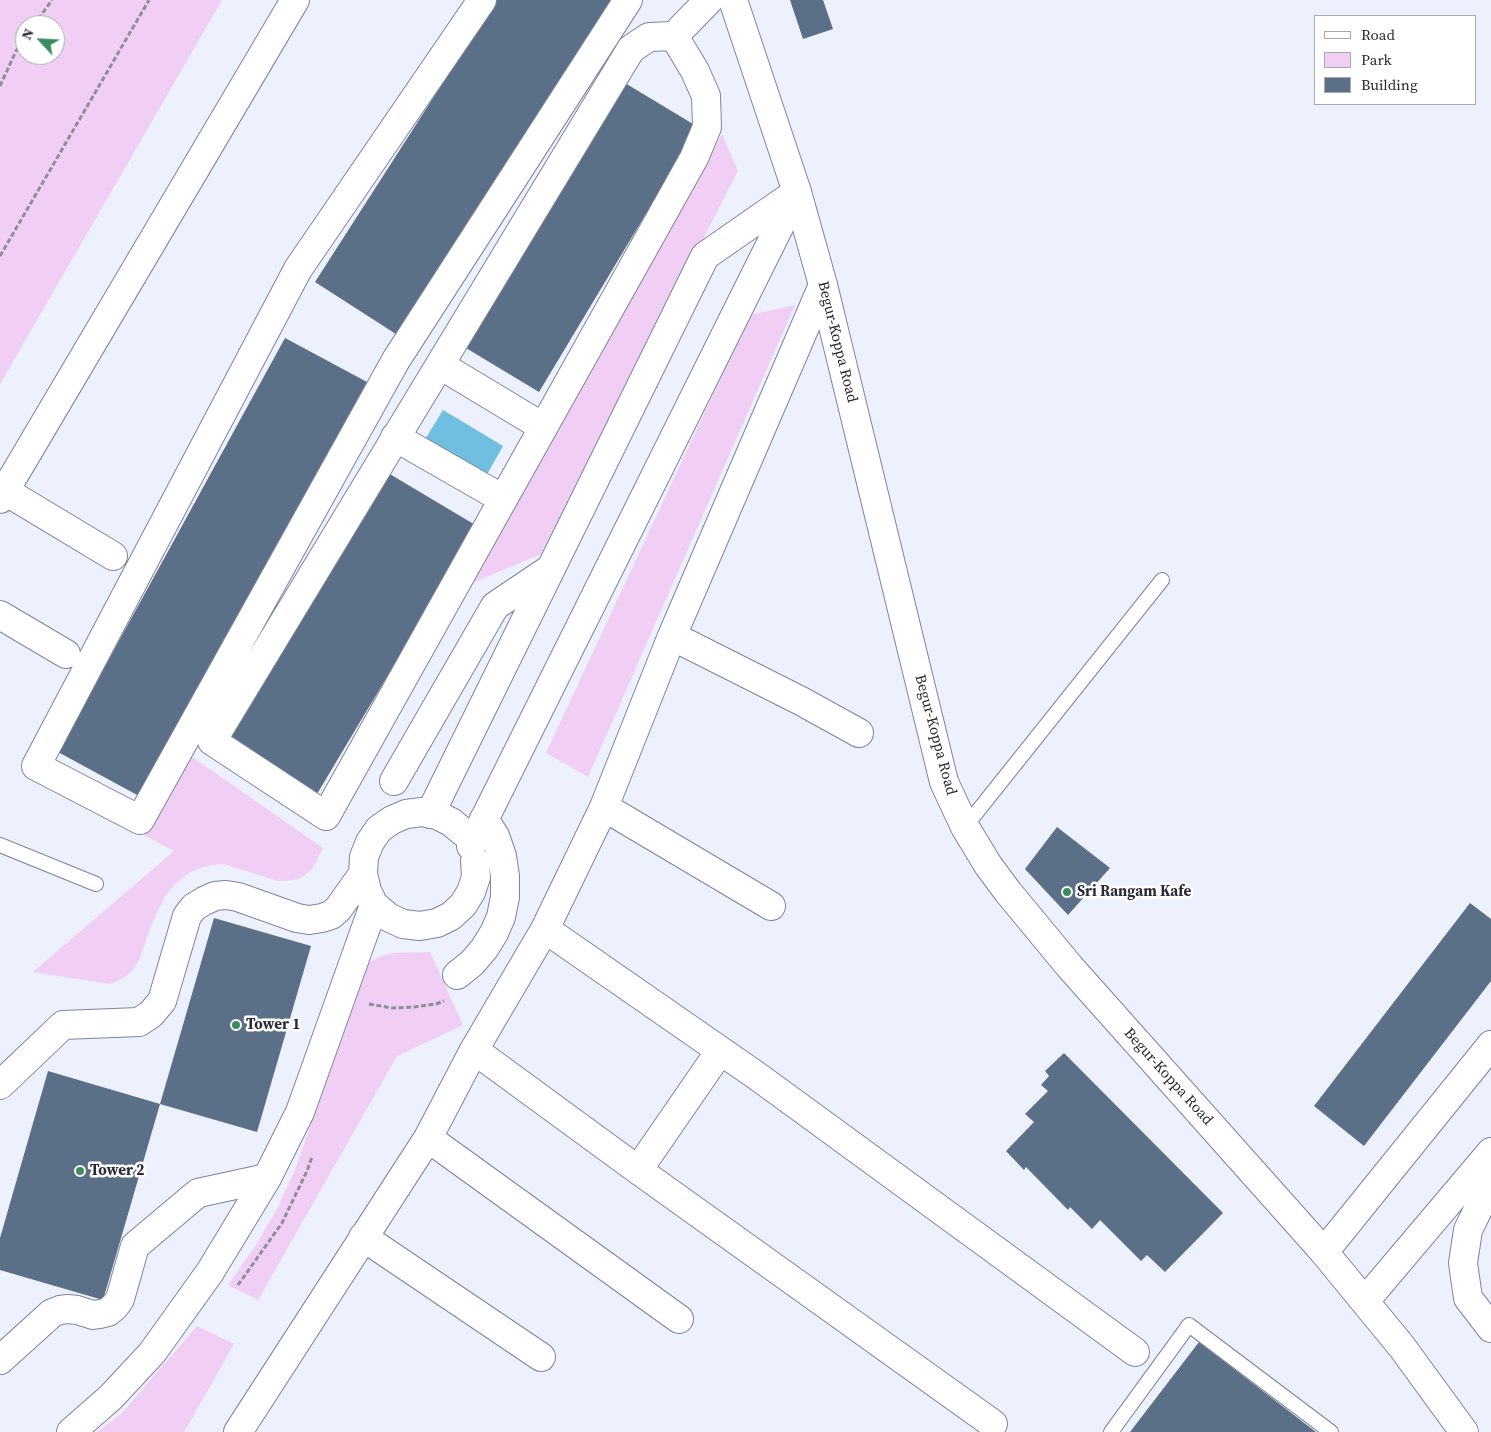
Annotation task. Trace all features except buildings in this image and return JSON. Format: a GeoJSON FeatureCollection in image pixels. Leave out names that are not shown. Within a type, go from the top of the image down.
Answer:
{"type":"FeatureCollection","features":[{"type":"Feature","properties":{"kind":"street"},"geometry":{"type":"LineString","coordinates":[[113,556],[2,495],[295,0]]}},
{"type":"Feature","properties":{"kind":"street"},"geometry":{"type":"LineString","coordinates":[[482,0],[298,269],[36,766],[140,820],[396,360],[628,0]]}},
{"type":"Feature","properties":{"kind":"street"},"geometry":{"type":"LineString","coordinates":[[674,36],[695,71],[706,96],[707,127],[694,158],[326,816],[212,741],[631,49],[649,37],[674,36],[709,0]]}},
{"type":"Feature","properties":{"kind":"street","name":"Begur-Koppa Road"},"geometry":{"type":"LineString","coordinates":[[734,0],[797,192],[823,285],[944,782],[965,827],[988,865],[1008,892],[1070,968],[1324,1252],[1402,1347],[1464,1432]]}},
{"type":"Feature","properties":{"kind":"street"},"geometry":{"type":"LineString","coordinates":[[430,814],[705,256],[797,192]]}},
{"type":"Feature","properties":{"kind":"street"},"geometry":{"type":"LineString","coordinates":[[453,987],[484,949],[501,917],[505,896],[505,876],[502,856],[495,836],[473,839],[451,822],[437,815],[422,812],[406,814],[392,820],[379,829],[370,842],[364,857],[363,874],[367,891],[374,905],[388,917],[403,924],[420,926],[437,923],[451,916],[463,906],[471,892],[476,877],[473,839],[797,192]]}},
{"type":"Feature","properties":{"kind":"street"},"geometry":{"type":"LineString","coordinates":[[238,1432],[428,1138],[474,1050],[544,929],[604,807],[672,636],[823,285]]}},
{"type":"Feature","properties":{"kind":"street"},"geometry":{"type":"LineString","coordinates":[[440,364],[543,427]]}},
{"type":"Feature","properties":{"kind":"street"},"geometry":{"type":"LineString","coordinates":[[396,437],[503,499]]}},
{"type":"Feature","properties":{"kind":"street"},"geometry":{"type":"LineString","coordinates":[[394,781],[495,606],[551,568]]}},
{"type":"Feature","properties":{"kind":"street"},"geometry":{"type":"LineString","coordinates":[[0,615],[66,654]]}},
{"type":"Feature","properties":{"kind":"street"},"geometry":{"type":"LineString","coordinates":[[672,636],[801,701],[859,733]]}},
{"type":"Feature","properties":{"kind":"street"},"geometry":{"type":"LineString","coordinates":[[604,807],[771,906]]}},
{"type":"Feature","properties":{"kind":"street"},"geometry":{"type":"LineString","coordinates":[[0,1085],[63,1025],[139,1022],[151,1014],[162,1001],[187,916],[204,901],[215,896],[226,895],[238,897],[297,918],[309,920],[322,918],[338,909],[363,874]]}},
{"type":"Feature","properties":{"kind":"street"},"geometry":{"type":"LineString","coordinates":[[71,1432],[111,1397],[152,1352],[210,1272],[266,1178],[300,1112],[374,905]]}},
{"type":"Feature","properties":{"kind":"street"},"geometry":{"type":"LineString","coordinates":[[544,929],[757,1076],[1135,1352]]}},
{"type":"Feature","properties":{"kind":"street"},"geometry":{"type":"LineString","coordinates":[[1324,1252],[1491,1045]]}},
{"type":"Feature","properties":{"kind":"street"},"geometry":{"type":"LineString","coordinates":[[474,1050],[993,1424]]}},
{"type":"Feature","properties":{"kind":"street"},"geometry":{"type":"LineString","coordinates":[[638,1170],[720,1050]]}},
{"type":"Feature","properties":{"kind":"street"},"geometry":{"type":"LineString","coordinates":[[428,1138],[679,1319]]}},
{"type":"Feature","properties":{"kind":"street"},"geometry":{"type":"LineString","coordinates":[[1365,1301],[1491,1152]]}},
{"type":"Feature","properties":{"kind":"street"},"geometry":{"type":"LineString","coordinates":[[0,1360],[52,1314],[60,1310],[77,1310],[93,1315],[108,1312],[120,1298],[134,1246],[198,1193],[266,1178]]}},
{"type":"Feature","properties":{"kind":"street"},"geometry":{"type":"LineString","coordinates":[[1491,1183],[1468,1230],[1463,1263],[1468,1298],[1491,1328]]}},
{"type":"Feature","properties":{"kind":"street"},"geometry":{"type":"LineString","coordinates":[[363,1237],[540,1357]]}},
{"type":"Feature","properties":{"kind":"lane"},"geometry":{"type":"LineString","coordinates":[[965,827],[1162,580]]}},
{"type":"Feature","properties":{"kind":"lane"},"geometry":{"type":"LineString","coordinates":[[0,845],[96,884]]}},
{"type":"Feature","properties":{"kind":"lane"},"geometry":{"type":"LineString","coordinates":[[1111,1432],[1189,1325],[1331,1432]]}},
{"type":"Feature","properties":{"kind":"path"},"geometry":{"type":"LineString","coordinates":[[41,15],[52,0]]}},
{"type":"Feature","properties":{"kind":"path"},"geometry":{"type":"LineString","coordinates":[[0,256],[149,0]]}},
{"type":"Feature","properties":{"kind":"path"},"geometry":{"type":"LineString","coordinates":[[0,86],[15,53]]}},
{"type":"Feature","properties":{"kind":"path"},"geometry":{"type":"LineString","coordinates":[[361,1002],[392,1008],[436,1004],[453,987]]}},
{"type":"Feature","properties":{"kind":"path"},"geometry":{"type":"LineString","coordinates":[[233,1292],[282,1223],[307,1171],[313,1152]]}},
{"type":"Feature","properties":{"kind":"green space"},"geometry":{"type":"Polygon","coordinates":[[[0,0],[222,0],[0,384],[0,0]]]}},
{"type":"Feature","properties":{"kind":"green space"},"geometry":{"type":"Polygon","coordinates":[[[722,134],[738,171],[541,554],[470,584],[722,134]]]}},
{"type":"Feature","properties":{"kind":"green space"},"geometry":{"type":"Polygon","coordinates":[[[795,305],[588,777],[546,753],[750,315],[795,305]]]}},
{"type":"Feature","properties":{"kind":"green space"},"geometry":{"type":"Polygon","coordinates":[[[188,754],[323,848],[312,869],[304,876],[294,880],[278,881],[224,864],[200,868],[189,873],[176,883],[165,896],[150,928],[140,958],[128,975],[110,984],[33,972],[174,851],[142,834],[188,754]]]}},
{"type":"Feature","properties":{"kind":"green space"},"geometry":{"type":"Polygon","coordinates":[[[430,952],[463,1025],[397,1056],[258,1300],[228,1285],[254,1248],[277,1209],[295,1170],[355,983],[361,972],[370,962],[381,956],[393,953],[430,952]]]}},
{"type":"Feature","properties":{"kind":"green space"},"geometry":{"type":"Polygon","coordinates":[[[197,1326],[234,1344],[184,1432],[97,1432],[122,1413],[197,1326]]]}},
{"type":"Feature","properties":{"kind":"water"},"geometry":{"type":"Polygon","coordinates":[[[443,410],[503,446],[482,483],[421,446],[443,410]]]}},
{"type":"Feature","properties":{"kind":"place","name":"Sri Rangam Kafe"},"geometry":{"type":"Point","coordinates":[1067,892]}},
{"type":"Feature","properties":{"kind":"place","name":"Tower 1"},"geometry":{"type":"Point","coordinates":[236,1025]}},
{"type":"Feature","properties":{"kind":"place","name":"Tower 2"},"geometry":{"type":"Point","coordinates":[80,1171]}}]}
